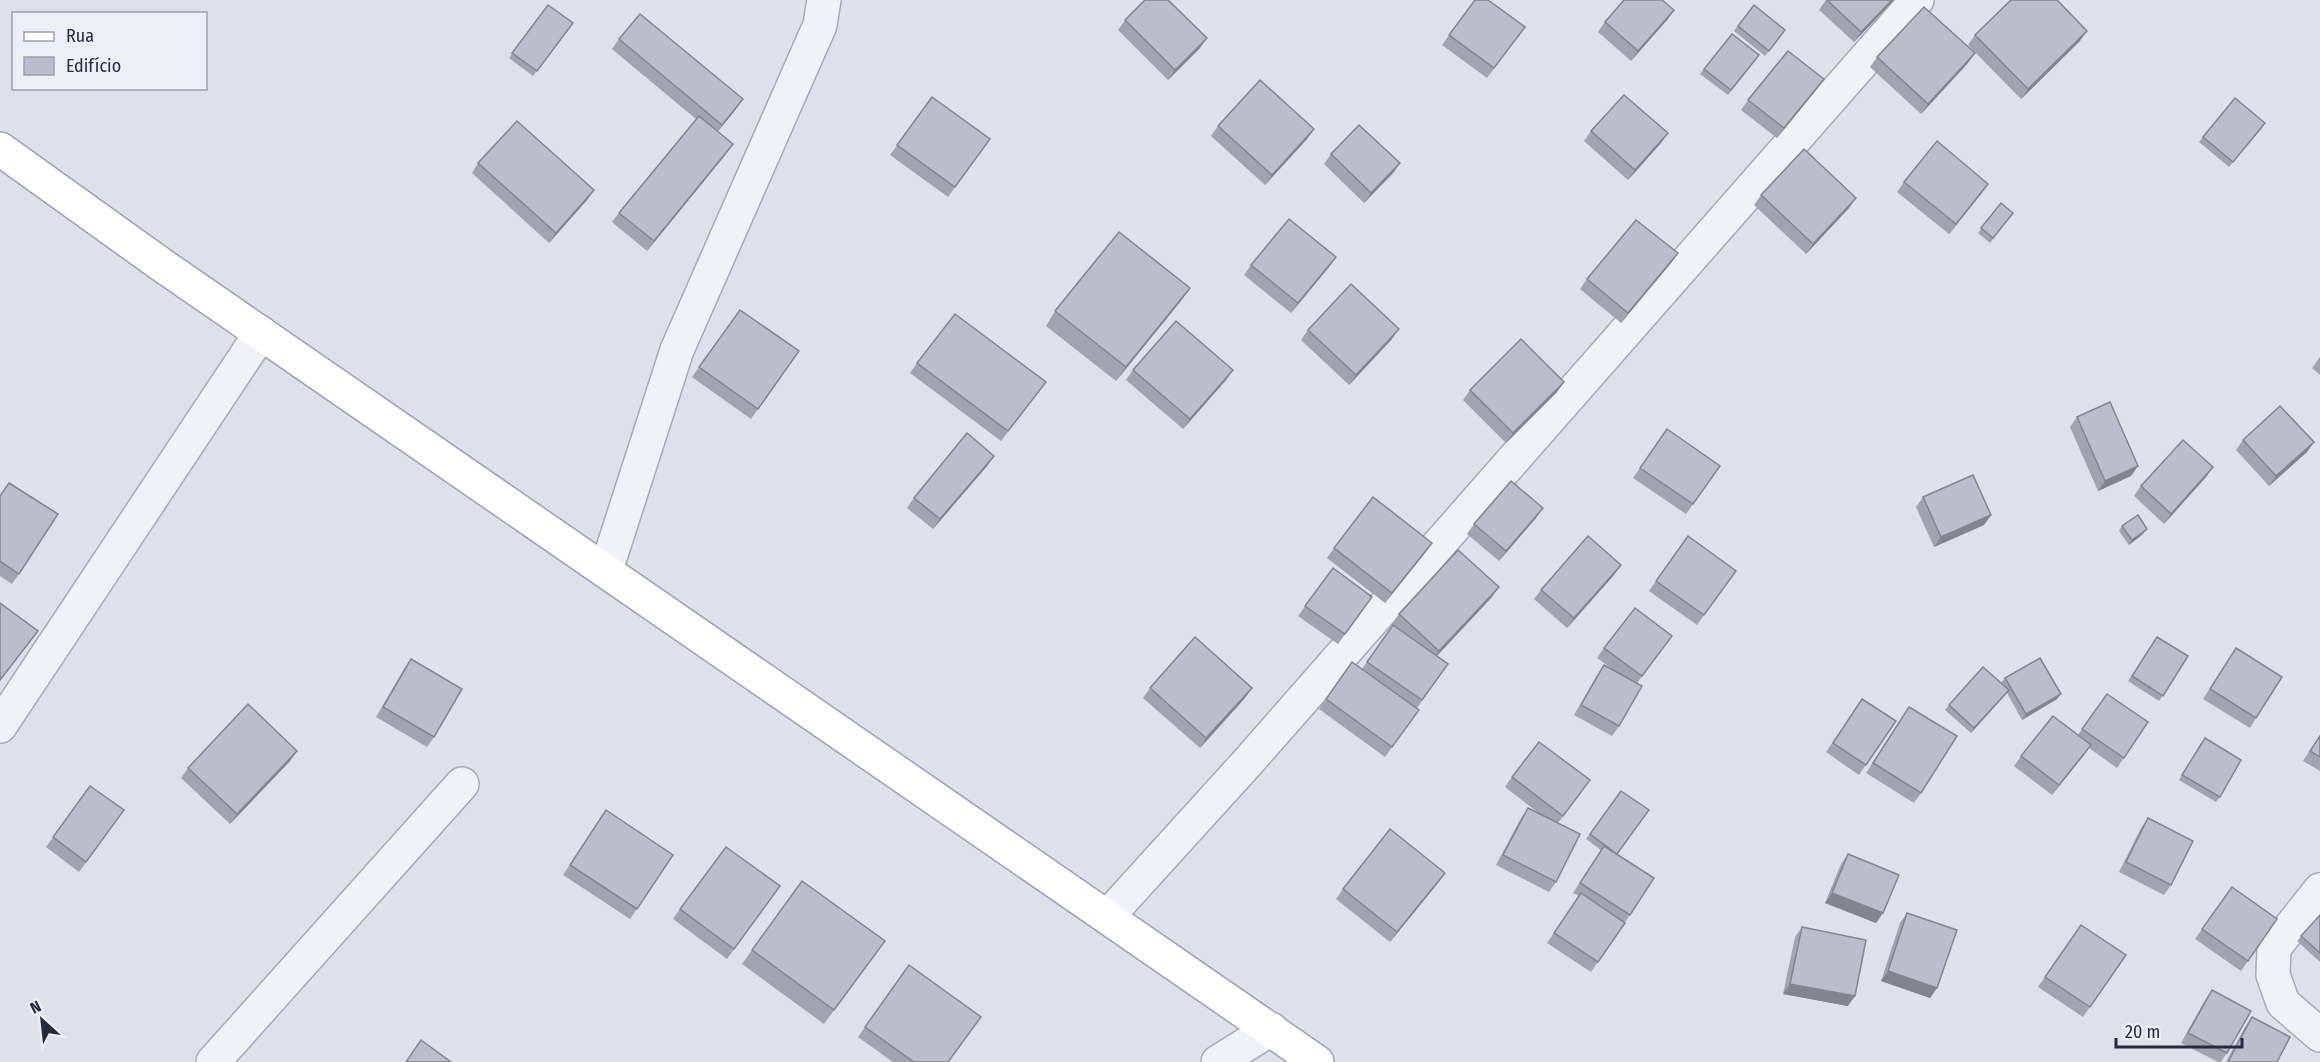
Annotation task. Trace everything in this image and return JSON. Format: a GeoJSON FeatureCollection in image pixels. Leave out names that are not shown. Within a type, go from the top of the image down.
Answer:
{"type":"FeatureCollection","features":[{"type":"Feature","properties":{"kind":"main road"},"geometry":{"type":"LineString","coordinates":[[0,149],[261,333],[1317,1062]]}},
{"type":"Feature","properties":{"kind":"street"},"geometry":{"type":"LineString","coordinates":[[606,570],[677,350],[820,25],[824,0]]}},
{"type":"Feature","properties":{"kind":"street"},"geometry":{"type":"LineString","coordinates":[[1108,916],[1255,754],[1917,0]]}},
{"type":"Feature","properties":{"kind":"street"},"geometry":{"type":"LineString","coordinates":[[0,726],[261,333]]}},
{"type":"Feature","properties":{"kind":"street"},"geometry":{"type":"LineString","coordinates":[[213,1062],[462,784]]}},
{"type":"Feature","properties":{"kind":"street"},"geometry":{"type":"LineString","coordinates":[[2320,890],[2274,948],[2273,975],[2283,1004],[2320,1035]]}},
{"type":"Feature","properties":{"kind":"street"},"geometry":{"type":"LineString","coordinates":[[1218,1062],[1271,1029]]}},
{"type":"Feature","properties":{"kind":"building"},"geometry":{"type":"Polygon","coordinates":[[[1145,0],[1168,0],[1207,38],[1175,70],[1125,20],[1145,0]]]}},
{"type":"Feature","properties":{"kind":"building"},"geometry":{"type":"Polygon","coordinates":[[[1475,0],[1488,0],[1525,27],[1494,68],[1449,35],[1475,0]]]}},
{"type":"Feature","properties":{"kind":"building"},"geometry":{"type":"Polygon","coordinates":[[[1624,0],[1662,0],[1674,10],[1638,51],[1605,22],[1624,0]]]}},
{"type":"Feature","properties":{"kind":"building"},"geometry":{"type":"Polygon","coordinates":[[[1827,0],[1892,0],[1861,32],[1827,0]]]}},
{"type":"Feature","properties":{"kind":"building"},"geometry":{"type":"Polygon","coordinates":[[[2011,0],[2057,0],[2087,31],[2028,89],[1975,35],[2011,0]]]}},
{"type":"Feature","properties":{"kind":"building"},"geometry":{"type":"Polygon","coordinates":[[[548,5],[573,23],[537,71],[512,53],[548,5]]]}},
{"type":"Feature","properties":{"kind":"building"},"geometry":{"type":"Polygon","coordinates":[[[1754,5],[1785,30],[1769,51],[1738,26],[1754,5]]]}},
{"type":"Feature","properties":{"kind":"building"},"geometry":{"type":"Polygon","coordinates":[[[1924,7],[1975,53],[1928,104],[1877,57],[1924,7]]]}},
{"type":"Feature","properties":{"kind":"building"},"geometry":{"type":"Polygon","coordinates":[[[640,14],[743,99],[722,125],[619,39],[640,14]]]}},
{"type":"Feature","properties":{"kind":"building"},"geometry":{"type":"Polygon","coordinates":[[[1732,34],[1759,55],[1731,90],[1704,69],[1732,34]]]}},
{"type":"Feature","properties":{"kind":"building"},"geometry":{"type":"Polygon","coordinates":[[[1788,51],[1824,79],[1784,128],[1748,100],[1788,51]]]}},
{"type":"Feature","properties":{"kind":"building"},"geometry":{"type":"Polygon","coordinates":[[[1260,80],[1314,129],[1272,175],[1218,126],[1260,80]]]}},
{"type":"Feature","properties":{"kind":"building"},"geometry":{"type":"Polygon","coordinates":[[[1624,95],[1668,133],[1635,170],[1591,131],[1624,95]]]}},
{"type":"Feature","properties":{"kind":"building"},"geometry":{"type":"Polygon","coordinates":[[[932,97],[990,139],[955,187],[897,145],[932,97]]]}},
{"type":"Feature","properties":{"kind":"building"},"geometry":{"type":"Polygon","coordinates":[[[2235,98],[2265,123],[2233,162],[2203,137],[2235,98]]]}},
{"type":"Feature","properties":{"kind":"building"},"geometry":{"type":"Polygon","coordinates":[[[699,116],[733,144],[654,241],[619,213],[699,116]]]}},
{"type":"Feature","properties":{"kind":"building"},"geometry":{"type":"Polygon","coordinates":[[[517,121],[594,190],[556,233],[478,163],[517,121]]]}},
{"type":"Feature","properties":{"kind":"building"},"geometry":{"type":"Polygon","coordinates":[[[1359,125],[1400,163],[1371,193],[1331,154],[1359,125]]]}},
{"type":"Feature","properties":{"kind":"building"},"geometry":{"type":"Polygon","coordinates":[[[1937,141],[1988,184],[1956,224],[1904,182],[1937,141]]]}},
{"type":"Feature","properties":{"kind":"building"},"geometry":{"type":"Polygon","coordinates":[[[1804,149],[1856,198],[1813,244],[1761,195],[1804,149]]]}},
{"type":"Feature","properties":{"kind":"building"},"geometry":{"type":"Polygon","coordinates":[[[2001,203],[2013,213],[1993,238],[1981,228],[2001,203]]]}},
{"type":"Feature","properties":{"kind":"building"},"geometry":{"type":"Polygon","coordinates":[[[1289,219],[1336,257],[1298,303],[1251,265],[1289,219]]]}},
{"type":"Feature","properties":{"kind":"building"},"geometry":{"type":"Polygon","coordinates":[[[1636,220],[1678,253],[1628,313],[1587,279],[1636,220]]]}},
{"type":"Feature","properties":{"kind":"building"},"geometry":{"type":"Polygon","coordinates":[[[1119,232],[1190,288],[1126,367],[1055,311],[1119,232]]]}},
{"type":"Feature","properties":{"kind":"building"},"geometry":{"type":"Polygon","coordinates":[[[1351,284],[1399,329],[1356,375],[1308,330],[1351,284]]]}},
{"type":"Feature","properties":{"kind":"building"},"geometry":{"type":"Polygon","coordinates":[[[740,310],[799,351],[758,409],[699,367],[740,310]]]}},
{"type":"Feature","properties":{"kind":"building"},"geometry":{"type":"Polygon","coordinates":[[[955,314],[1046,382],[1008,431],[917,363],[955,314]]]}},
{"type":"Feature","properties":{"kind":"building"},"geometry":{"type":"Polygon","coordinates":[[[1176,321],[1233,370],[1190,419],[1133,370],[1176,321]]]}},
{"type":"Feature","properties":{"kind":"building"},"geometry":{"type":"Polygon","coordinates":[[[1521,339],[1564,382],[1513,433],[1470,390],[1521,339]]]}},
{"type":"Feature","properties":{"kind":"building"},"geometry":{"type":"Polygon","coordinates":[[[2110,402],[2138,466],[2105,481],[2077,417],[2110,402]]]}},
{"type":"Feature","properties":{"kind":"building"},"geometry":{"type":"Polygon","coordinates":[[[2280,406],[2314,442],[2276,476],[2243,440],[2280,406]]]}},
{"type":"Feature","properties":{"kind":"building"},"geometry":{"type":"Polygon","coordinates":[[[1667,429],[1720,466],[1693,504],[1640,468],[1667,429]]]}},
{"type":"Feature","properties":{"kind":"building"},"geometry":{"type":"Polygon","coordinates":[[[967,433],[994,456],[940,519],[914,498],[967,433]]]}},
{"type":"Feature","properties":{"kind":"building"},"geometry":{"type":"Polygon","coordinates":[[[2183,440],[2213,467],[2171,514],[2141,486],[2183,440]]]}},
{"type":"Feature","properties":{"kind":"building"},"geometry":{"type":"Polygon","coordinates":[[[1973,475],[1991,515],[1941,537],[1923,497],[1973,475]]]}},
{"type":"Feature","properties":{"kind":"building"},"geometry":{"type":"Polygon","coordinates":[[[1511,481],[1543,508],[1506,551],[1474,524],[1511,481]]]}},
{"type":"Feature","properties":{"kind":"building"},"geometry":{"type":"Polygon","coordinates":[[[9,483],[58,514],[19,574],[0,561],[0,496],[9,483]]]}},
{"type":"Feature","properties":{"kind":"building"},"geometry":{"type":"Polygon","coordinates":[[[1373,497],[1432,543],[1392,593],[1334,548],[1373,497]]]}},
{"type":"Feature","properties":{"kind":"building"},"geometry":{"type":"Polygon","coordinates":[[[2138,515],[2147,529],[2132,540],[2122,526],[2138,515]]]}},
{"type":"Feature","properties":{"kind":"building"},"geometry":{"type":"Polygon","coordinates":[[[1588,536],[1621,565],[1574,618],[1541,590],[1588,536]]]}},
{"type":"Feature","properties":{"kind":"building"},"geometry":{"type":"Polygon","coordinates":[[[1688,536],[1736,571],[1704,615],[1656,581],[1688,536]]]}},
{"type":"Feature","properties":{"kind":"building"},"geometry":{"type":"Polygon","coordinates":[[[1458,550],[1499,587],[1439,651],[1399,614],[1458,550]]]}},
{"type":"Feature","properties":{"kind":"building"},"geometry":{"type":"Polygon","coordinates":[[[1333,568],[1372,597],[1345,634],[1305,606],[1333,568]]]}},
{"type":"Feature","properties":{"kind":"building"},"geometry":{"type":"Polygon","coordinates":[[[0,603],[38,631],[0,680],[0,603]]]}},
{"type":"Feature","properties":{"kind":"building"},"geometry":{"type":"Polygon","coordinates":[[[1635,608],[1672,636],[1642,676],[1604,648],[1635,608]]]}},
{"type":"Feature","properties":{"kind":"building"},"geometry":{"type":"Polygon","coordinates":[[[1393,625],[1448,664],[1422,700],[1367,662],[1393,625]]]}},
{"type":"Feature","properties":{"kind":"building"},"geometry":{"type":"Polygon","coordinates":[[[1195,637],[1252,688],[1206,738],[1150,688],[1195,637]]]}},
{"type":"Feature","properties":{"kind":"building"},"geometry":{"type":"Polygon","coordinates":[[[2157,637],[2188,656],[2163,696],[2132,676],[2157,637]]]}},
{"type":"Feature","properties":{"kind":"building"},"geometry":{"type":"Polygon","coordinates":[[[2236,648],[2282,677],[2256,718],[2210,689],[2236,648]]]}},
{"type":"Feature","properties":{"kind":"building"},"geometry":{"type":"Polygon","coordinates":[[[2040,658],[2061,694],[2026,714],[2005,678],[2040,658]]]}},
{"type":"Feature","properties":{"kind":"building"},"geometry":{"type":"Polygon","coordinates":[[[411,659],[462,689],[434,737],[383,707],[411,659]]]}},
{"type":"Feature","properties":{"kind":"building"},"geometry":{"type":"Polygon","coordinates":[[[1352,662],[1419,710],[1392,747],[1326,699],[1352,662]]]}},
{"type":"Feature","properties":{"kind":"building"},"geometry":{"type":"Polygon","coordinates":[[[1604,665],[1642,686],[1619,726],[1581,705],[1604,665]]]}},
{"type":"Feature","properties":{"kind":"building"},"geometry":{"type":"Polygon","coordinates":[[[1983,667],[2009,690],[1974,728],[1949,705],[1983,667]]]}},
{"type":"Feature","properties":{"kind":"building"},"geometry":{"type":"Polygon","coordinates":[[[2107,694],[2148,722],[2124,758],[2082,729],[2107,694]]]}},
{"type":"Feature","properties":{"kind":"building"},"geometry":{"type":"Polygon","coordinates":[[[1862,699],[1896,721],[1866,765],[1833,743],[1862,699]]]}},
{"type":"Feature","properties":{"kind":"building"},"geometry":{"type":"Polygon","coordinates":[[[248,704],[297,751],[237,814],[188,768],[248,704]]]}},
{"type":"Feature","properties":{"kind":"building"},"geometry":{"type":"Polygon","coordinates":[[[1909,707],[1957,736],[1921,793],[1873,763],[1909,707]]]}},
{"type":"Feature","properties":{"kind":"building"},"geometry":{"type":"Polygon","coordinates":[[[2053,716],[2091,745],[2059,785],[2021,756],[2053,716]]]}},
{"type":"Feature","properties":{"kind":"building"},"geometry":{"type":"Polygon","coordinates":[[[2320,736],[2320,757],[2310,751],[2320,736]]]}},
{"type":"Feature","properties":{"kind":"building"},"geometry":{"type":"Polygon","coordinates":[[[2205,738],[2241,760],[2220,797],[2182,775],[2205,738]]]}},
{"type":"Feature","properties":{"kind":"building"},"geometry":{"type":"Polygon","coordinates":[[[1539,742],[1590,780],[1563,816],[1512,777],[1539,742]]]}},
{"type":"Feature","properties":{"kind":"building"},"geometry":{"type":"Polygon","coordinates":[[[90,786],[124,810],[86,862],[53,837],[90,786]]]}},
{"type":"Feature","properties":{"kind":"building"},"geometry":{"type":"Polygon","coordinates":[[[1621,791],[1649,810],[1617,854],[1590,834],[1621,791]]]}},
{"type":"Feature","properties":{"kind":"building"},"geometry":{"type":"Polygon","coordinates":[[[1528,808],[1580,834],[1556,882],[1503,855],[1528,808]]]}},
{"type":"Feature","properties":{"kind":"building"},"geometry":{"type":"Polygon","coordinates":[[[606,810],[673,855],[637,909],[570,865],[606,810]]]}},
{"type":"Feature","properties":{"kind":"building"},"geometry":{"type":"Polygon","coordinates":[[[2148,818],[2193,841],[2171,885],[2126,862],[2148,818]]]}},
{"type":"Feature","properties":{"kind":"building"},"geometry":{"type":"Polygon","coordinates":[[[1390,829],[1445,873],[1397,932],[1343,889],[1390,829]]]}},
{"type":"Feature","properties":{"kind":"building"},"geometry":{"type":"Polygon","coordinates":[[[1604,846],[1654,878],[1630,915],[1580,883],[1604,846]]]}},
{"type":"Feature","properties":{"kind":"building"},"geometry":{"type":"Polygon","coordinates":[[[726,847],[780,886],[734,949],[680,909],[726,847]]]}},
{"type":"Feature","properties":{"kind":"building"},"geometry":{"type":"Polygon","coordinates":[[[1848,854],[1899,875],[1883,913],[1832,893],[1848,854]]]}},
{"type":"Feature","properties":{"kind":"building"},"geometry":{"type":"Polygon","coordinates":[[[802,881],[885,941],[834,1010],[752,950],[802,881]]]}},
{"type":"Feature","properties":{"kind":"building"},"geometry":{"type":"Polygon","coordinates":[[[2232,887],[2277,919],[2248,961],[2202,929],[2232,887]]]}},
{"type":"Feature","properties":{"kind":"building"},"geometry":{"type":"Polygon","coordinates":[[[1581,893],[1625,923],[1598,962],[1554,933],[1581,893]]]}},
{"type":"Feature","properties":{"kind":"building"},"geometry":{"type":"Polygon","coordinates":[[[1907,913],[1957,930],[1937,988],[1888,971],[1907,913]]]}},
{"type":"Feature","properties":{"kind":"building"},"geometry":{"type":"Polygon","coordinates":[[[2320,915],[2320,953],[2301,936],[2320,915]]]}},
{"type":"Feature","properties":{"kind":"building"},"geometry":{"type":"Polygon","coordinates":[[[2081,925],[2126,955],[2090,1007],[2045,977],[2081,925]]]}},
{"type":"Feature","properties":{"kind":"building"},"geometry":{"type":"Polygon","coordinates":[[[1802,927],[1866,940],[1855,996],[1790,984],[1802,927]]]}},
{"type":"Feature","properties":{"kind":"building"},"geometry":{"type":"Polygon","coordinates":[[[909,965],[981,1017],[948,1062],[914,1062],[865,1027],[909,965]]]}},
{"type":"Feature","properties":{"kind":"building"},"geometry":{"type":"Polygon","coordinates":[[[2212,990],[2251,1011],[2227,1053],[2188,1033],[2212,990]]]}},
{"type":"Feature","properties":{"kind":"building"},"geometry":{"type":"Polygon","coordinates":[[[2252,1017],[2290,1037],[2277,1062],[2228,1062],[2252,1017]]]}},
{"type":"Feature","properties":{"kind":"building"},"geometry":{"type":"Polygon","coordinates":[[[421,1040],[451,1062],[406,1062],[421,1040]]]}}]}
